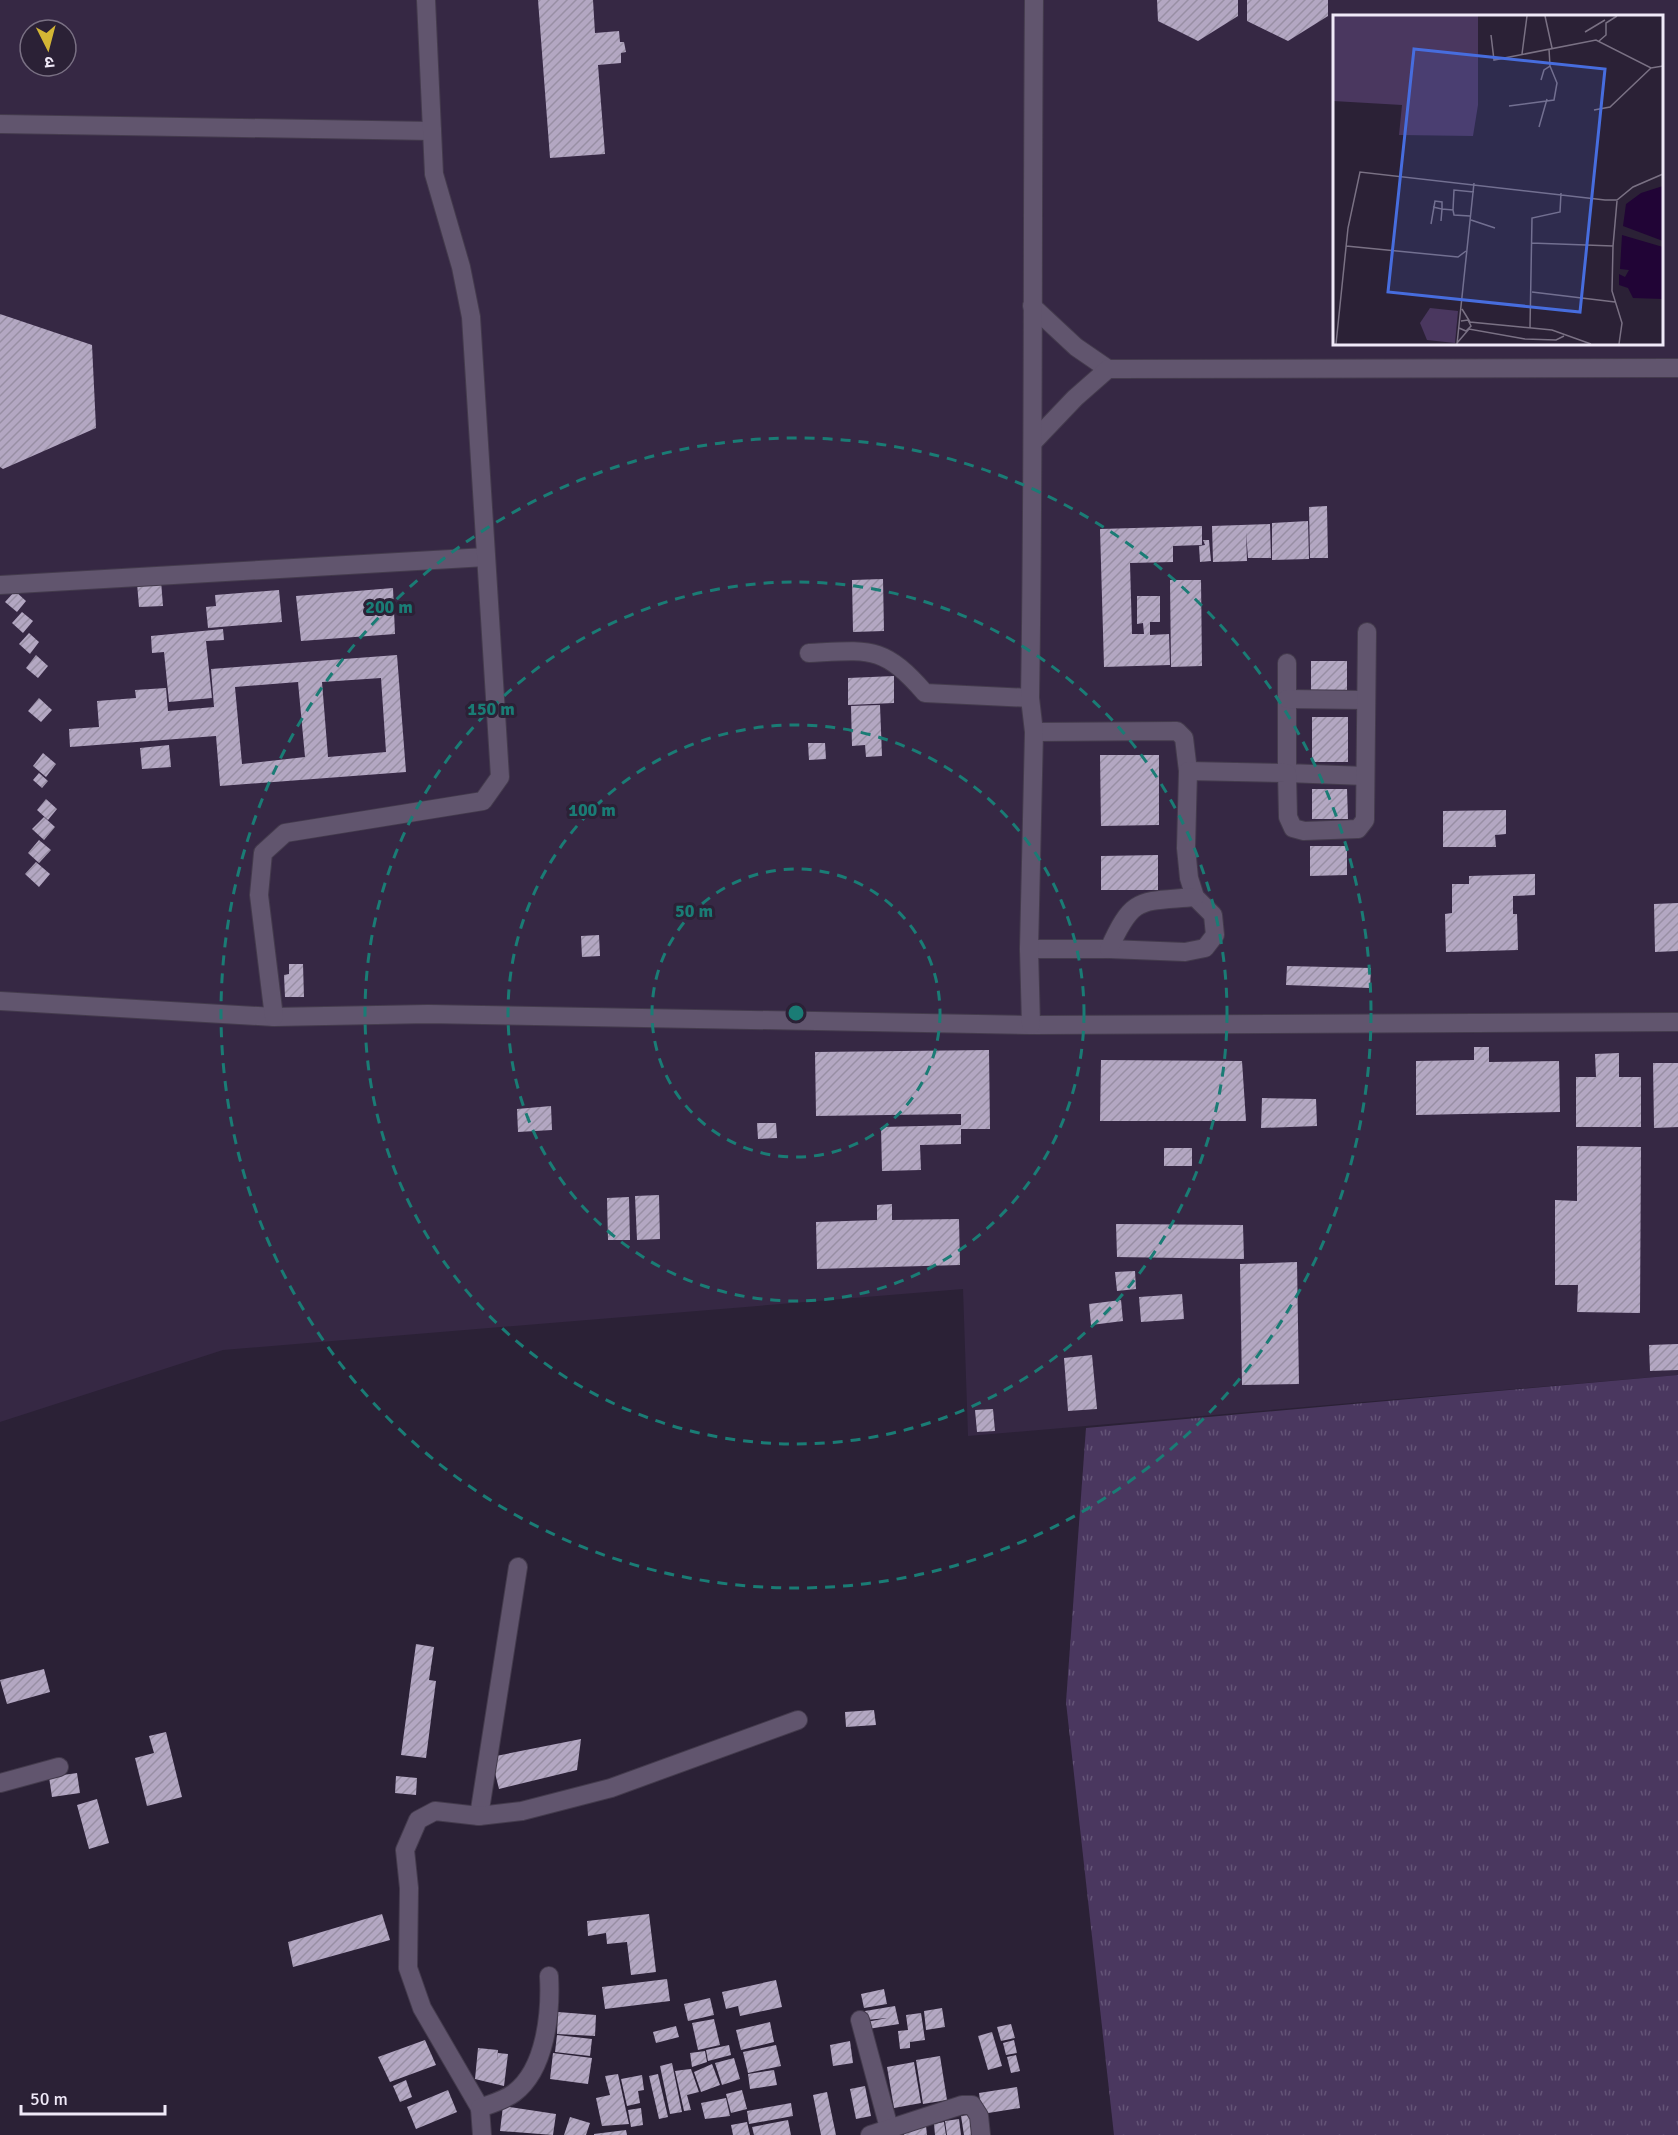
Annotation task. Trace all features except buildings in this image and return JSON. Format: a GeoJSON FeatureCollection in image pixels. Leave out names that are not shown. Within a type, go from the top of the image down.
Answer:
{"type":"FeatureCollection","features":[{"type":"Feature","properties":{"kind":"street"},"geometry":{"type":"LineString","coordinates":[[274,1017],[259,895],[263,853],[285,833],[483,801],[500,777],[471,317],[461,267],[434,174],[426,0]]}},
{"type":"Feature","properties":{"kind":"street"},"geometry":{"type":"LineString","coordinates":[[1031,1025],[1029,949],[1034,732],[1030,698],[1035,440],[1032,306],[1034,0]]}},
{"type":"Feature","properties":{"kind":"street"},"geometry":{"type":"LineString","coordinates":[[0,124],[432,131]]}},
{"type":"Feature","properties":{"kind":"street"},"geometry":{"type":"LineString","coordinates":[[1032,306],[1076,347],[1108,369],[1678,368]]}},
{"type":"Feature","properties":{"kind":"street"},"geometry":{"type":"LineString","coordinates":[[1035,440],[1075,398],[1108,369]]}},
{"type":"Feature","properties":{"kind":"street"},"geometry":{"type":"LineString","coordinates":[[0,585],[486,557]]}},
{"type":"Feature","properties":{"kind":"street"},"geometry":{"type":"LineString","coordinates":[[1287,663],[1288,817],[1293,828],[1304,831],[1358,829],[1365,820],[1367,633]]}},
{"type":"Feature","properties":{"kind":"street"},"geometry":{"type":"LineString","coordinates":[[809,653],[846,651],[882,654],[903,667],[925,693],[1030,698]]}},
{"type":"Feature","properties":{"kind":"street"},"geometry":{"type":"LineString","coordinates":[[1287,699],[1366,700]]}},
{"type":"Feature","properties":{"kind":"street"},"geometry":{"type":"LineString","coordinates":[[1029,949],[1185,952],[1204,948],[1215,935],[1213,915],[1195,897],[1189,878],[1186,848],[1188,771],[1184,738],[1177,731],[1164,729],[1034,732]]}},
{"type":"Feature","properties":{"kind":"street"},"geometry":{"type":"LineString","coordinates":[[1188,771],[1365,776]]}},
{"type":"Feature","properties":{"kind":"street"},"geometry":{"type":"LineString","coordinates":[[1108,949],[1130,909],[1147,902],[1195,897]]}},
{"type":"Feature","properties":{"kind":"street"},"geometry":{"type":"LineString","coordinates":[[0,1001],[274,1017],[428,1014],[1031,1025],[1678,1022]]}},
{"type":"Feature","properties":{"kind":"street"},"geometry":{"type":"LineString","coordinates":[[479,1816],[518,1567]]}},
{"type":"Feature","properties":{"kind":"street"},"geometry":{"type":"LineString","coordinates":[[482,2135],[480,2108],[422,2008],[408,1968],[409,1888],[405,1850],[418,1820],[435,1811],[479,1816],[522,1811],[610,1788],[798,1720]]}},
{"type":"Feature","properties":{"kind":"street"},"geometry":{"type":"LineString","coordinates":[[0,1783],[59,1767]]}},
{"type":"Feature","properties":{"kind":"street"},"geometry":{"type":"LineString","coordinates":[[480,2108],[515,2092],[531,2071],[546,2036],[551,2004],[549,1976]]}},
{"type":"Feature","properties":{"kind":"street"},"geometry":{"type":"LineString","coordinates":[[860,2020],[890,2128]]}},
{"type":"Feature","properties":{"kind":"street"},"geometry":{"type":"LineString","coordinates":[[870,2135],[962,2105],[972,2105],[978,2116],[981,2135]]}},
{"type":"Feature","properties":{"kind":"shaded area"},"geometry":{"type":"Polygon","coordinates":[[[0,0],[1678,0],[1678,1375],[968,1436],[963,1289],[223,1350],[0,1422],[0,0]]]}},
{"type":"Feature","properties":{"kind":"green space"},"geometry":{"type":"Polygon","coordinates":[[[1678,1375],[1678,2135],[1114,2135],[1066,1702],[1086,1428],[1678,1375]]]}}]}
